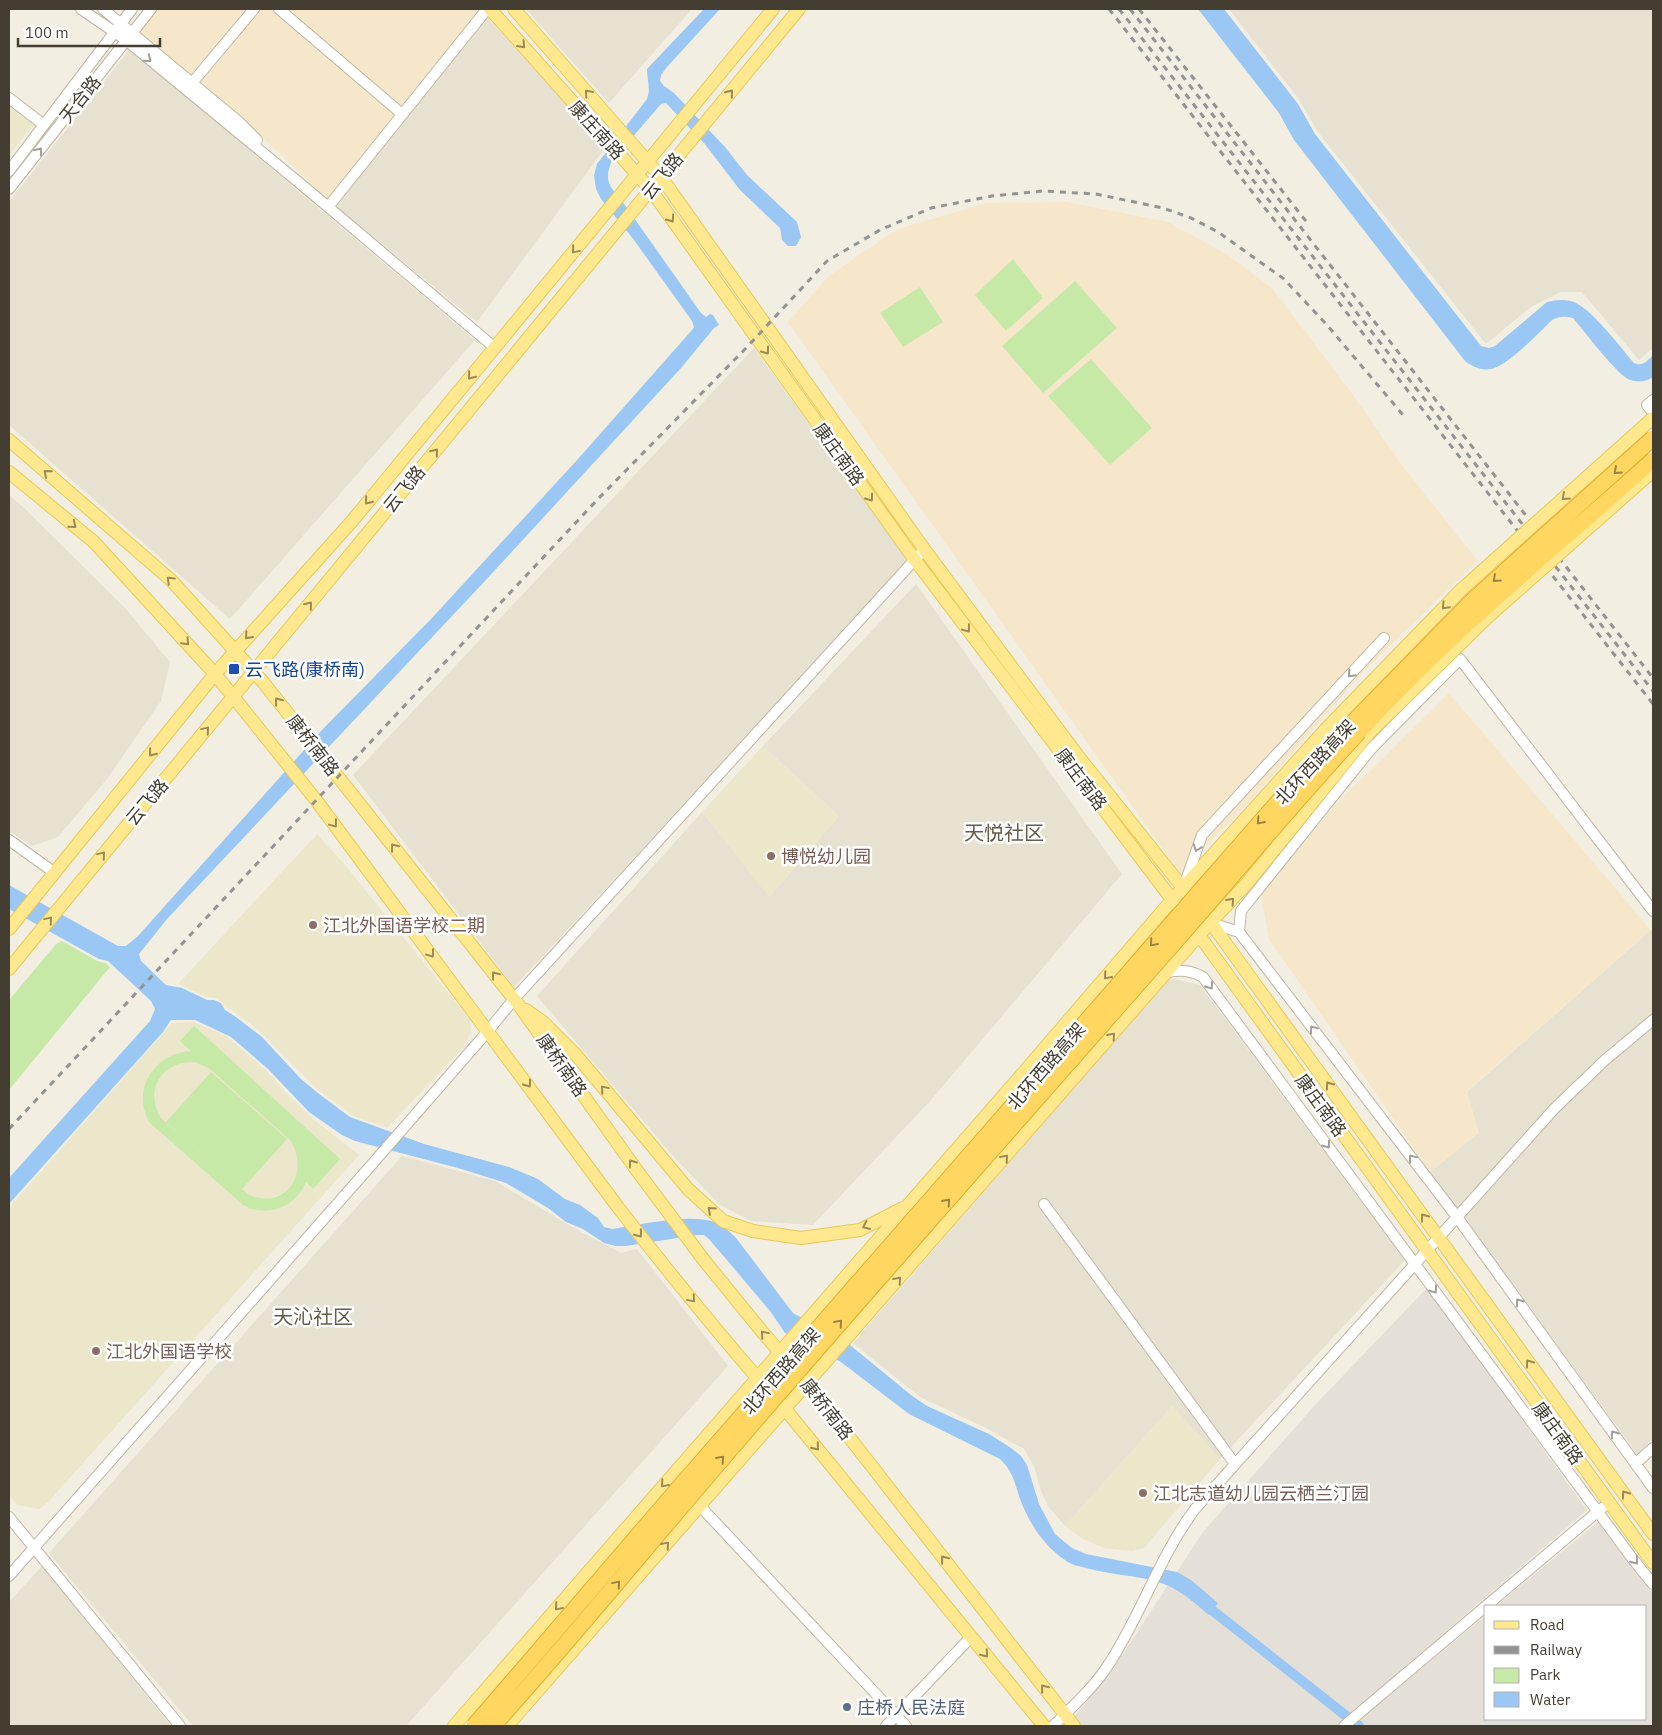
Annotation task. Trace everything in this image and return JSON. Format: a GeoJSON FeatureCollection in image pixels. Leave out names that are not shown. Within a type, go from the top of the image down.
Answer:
{"type":"FeatureCollection","features":[{"type":"Feature","properties":{"kind":"highway","name":"北环西路高架"},"geometry":{"type":"LineString","coordinates":[[474,1726],[1304,772],[1473,600],[1653,438]]}},
{"type":"Feature","properties":{"kind":"highway","name":"北环西路高架"},"geometry":{"type":"LineString","coordinates":[[493,1726],[551,1662],[854,1306],[1208,905],[1348,743],[1483,608],[1653,460]]}},
{"type":"Feature","properties":{"kind":"main road","name":"康庄南路"},"geometry":{"type":"LineString","coordinates":[[488,9],[650,190],[915,560],[1199,935],[1653,1563]]}},
{"type":"Feature","properties":{"kind":"main road","name":"康庄南路"},"geometry":{"type":"LineString","coordinates":[[514,9],[661,177],[924,549],[1078,756],[1211,923],[1653,1534]]}},
{"type":"Feature","properties":{"kind":"main road","name":"云飞路"},"geometry":{"type":"LineString","coordinates":[[9,929],[215,674],[353,520],[773,9]]}},
{"type":"Feature","properties":{"kind":"main road","name":"云飞路"},"geometry":{"type":"LineString","coordinates":[[9,969],[798,9]]}},
{"type":"Feature","properties":{"kind":"main road"},"geometry":{"type":"LineString","coordinates":[[454,1726],[1172,900],[1325,730],[1462,589],[1653,418]]}},
{"type":"Feature","properties":{"kind":"main road","name":"康桥南路"},"geometry":{"type":"LineString","coordinates":[[9,440],[171,580],[254,672],[516,1001],[661,1202],[704,1258],[780,1352],[808,1383],[1074,1726]]}},
{"type":"Feature","properties":{"kind":"main road"},"geometry":{"type":"LineString","coordinates":[[507,1726],[1199,935],[1248,882],[1369,733],[1490,615],[1653,471]]}},
{"type":"Feature","properties":{"kind":"main road"},"geometry":{"type":"LineString","coordinates":[[9,472],[94,542],[215,674]]}},
{"type":"Feature","properties":{"kind":"main road","name":"康桥南路"},"geometry":{"type":"LineString","coordinates":[[215,674],[304,785],[617,1206],[661,1262],[785,1409],[1044,1726]]}},
{"type":"Feature","properties":{"kind":"main road"},"geometry":{"type":"LineString","coordinates":[[516,1001],[543,1022],[577,1056],[688,1189],[723,1221],[753,1231],[801,1238],[860,1230],[909,1204]]}},
{"type":"Feature","properties":{"kind":"street"},"geometry":{"type":"LineString","coordinates":[[81,9],[115,32],[129,36],[192,83],[238,122],[308,190]]}},
{"type":"Feature","properties":{"kind":"street"},"geometry":{"type":"LineString","coordinates":[[103,9],[121,22],[129,36],[494,347]]}},
{"type":"Feature","properties":{"kind":"street","name":"天合路"},"geometry":{"type":"LineString","coordinates":[[9,171],[132,9]]}},
{"type":"Feature","properties":{"kind":"street","name":"天合路"},"geometry":{"type":"LineString","coordinates":[[9,189],[151,9]]}},
{"type":"Feature","properties":{"kind":"street"},"geometry":{"type":"LineString","coordinates":[[192,83],[254,9]]}},
{"type":"Feature","properties":{"kind":"street"},"geometry":{"type":"LineString","coordinates":[[279,9],[402,114]]}},
{"type":"Feature","properties":{"kind":"street"},"geometry":{"type":"LineString","coordinates":[[328,206],[488,9]]}},
{"type":"Feature","properties":{"kind":"street"},"geometry":{"type":"LineString","coordinates":[[9,98],[44,125]]}},
{"type":"Feature","properties":{"kind":"street"},"geometry":{"type":"LineString","coordinates":[[9,1576],[488,1031],[924,549]]}},
{"type":"Feature","properties":{"kind":"street"},"geometry":{"type":"LineString","coordinates":[[1183,888],[1202,835],[1384,638]]}},
{"type":"Feature","properties":{"kind":"street"},"geometry":{"type":"LineString","coordinates":[[1239,932],[1241,911],[1371,749],[1460,659],[1653,911]]}},
{"type":"Feature","properties":{"kind":"street"},"geometry":{"type":"LineString","coordinates":[[9,840],[51,878]]}},
{"type":"Feature","properties":{"kind":"street"},"geometry":{"type":"LineString","coordinates":[[1211,923],[1239,932],[1457,1217],[1653,1488]]}},
{"type":"Feature","properties":{"kind":"street"},"geometry":{"type":"LineString","coordinates":[[1168,972],[1187,970],[1203,977],[1597,1511],[1653,1584]]}},
{"type":"Feature","properties":{"kind":"street"},"geometry":{"type":"LineString","coordinates":[[1053,1726],[1089,1690],[1107,1666],[1140,1609],[1175,1538],[1186,1520],[1554,1109],[1605,1060],[1653,1020]]}},
{"type":"Feature","properties":{"kind":"street"},"geometry":{"type":"LineString","coordinates":[[1044,1204],[1236,1464]]}},
{"type":"Feature","properties":{"kind":"street"},"geometry":{"type":"LineString","coordinates":[[1636,1463],[1653,1448]]}},
{"type":"Feature","properties":{"kind":"street"},"geometry":{"type":"LineString","coordinates":[[1486,1605],[1597,1511],[1609,1503]]}},
{"type":"Feature","properties":{"kind":"street"},"geometry":{"type":"LineString","coordinates":[[700,1506],[906,1726]]}},
{"type":"Feature","properties":{"kind":"street"},"geometry":{"type":"LineString","coordinates":[[9,1517],[180,1726]]}},
{"type":"Feature","properties":{"kind":"street"},"geometry":{"type":"LineString","coordinates":[[1344,1726],[1484,1607]]}},
{"type":"Feature","properties":{"kind":"street"},"geometry":{"type":"LineString","coordinates":[[886,1726],[971,1637]]}},
{"type":"Feature","properties":{"kind":"shaded area"},"geometry":{"type":"Polygon","coordinates":[[[155,9],[479,9],[486,16],[333,204],[244,120],[137,32],[155,9]]]}},
{"type":"Feature","properties":{"kind":"shaded area"},"geometry":{"type":"Polygon","coordinates":[[[526,9],[692,9],[609,103],[526,9]]]}},
{"type":"Feature","properties":{"kind":"shaded area"},"geometry":{"type":"Polygon","coordinates":[[[1229,9],[1653,9],[1653,348],[1639,360],[1582,292],[1561,292],[1531,307],[1486,344],[1318,132],[1298,98],[1229,9]]]}},
{"type":"Feature","properties":{"kind":"shaded area"},"geometry":{"type":"Polygon","coordinates":[[[486,16],[605,148],[477,322],[333,204],[486,16]]]}},
{"type":"Feature","properties":{"kind":"shaded area"},"geometry":{"type":"Polygon","coordinates":[[[130,49],[475,340],[230,619],[9,425],[9,202],[130,49]]]}},
{"type":"Feature","properties":{"kind":"shaded area"},"geometry":{"type":"Polygon","coordinates":[[[9,104],[34,123],[9,156],[9,104]]]}},
{"type":"Feature","properties":{"kind":"shaded area"},"geometry":{"type":"Polygon","coordinates":[[[1067,202],[1168,222],[1225,253],[1272,288],[1351,392],[1404,468],[1478,561],[1363,672],[1255,796],[1180,873],[788,322],[828,277],[898,229],[986,203],[1067,202]]]}},
{"type":"Feature","properties":{"kind":"shaded area"},"geometry":{"type":"Polygon","coordinates":[[[754,348],[909,562],[514,987],[353,775],[754,348]]]}},
{"type":"Feature","properties":{"kind":"shaded area"},"geometry":{"type":"Polygon","coordinates":[[[9,495],[125,608],[170,662],[161,701],[107,779],[58,837],[32,846],[9,831],[9,495]]]}},
{"type":"Feature","properties":{"kind":"shaded area"},"geometry":{"type":"Polygon","coordinates":[[[916,584],[1122,874],[931,1100],[813,1225],[751,1221],[720,1205],[674,1157],[537,996],[702,812],[770,896],[839,816],[763,746],[916,584]]]}},
{"type":"Feature","properties":{"kind":"shaded area"},"geometry":{"type":"Polygon","coordinates":[[[1449,693],[1651,930],[1467,1091],[1479,1133],[1430,1172],[1269,939],[1261,895],[1333,807],[1449,693]]]}},
{"type":"Feature","properties":{"kind":"shaded area","name":"博悦幼儿园"},"geometry":{"type":"Polygon","coordinates":[[[763,746],[839,816],[769,897],[702,812],[763,746]]]}},
{"type":"Feature","properties":{"kind":"shaded area","name":"江北外国语学校二期"},"geometry":{"type":"Polygon","coordinates":[[[317,834],[345,865],[470,1020],[471,1031],[464,1047],[387,1128],[354,1116],[317,1089],[257,1029],[227,1008],[222,1002],[178,984],[317,834]]]}},
{"type":"Feature","properties":{"kind":"shaded area"},"geometry":{"type":"Polygon","coordinates":[[[1651,930],[1653,933],[1653,1440],[1637,1454],[1430,1172],[1478,1133],[1467,1092],[1651,930]]]}},
{"type":"Feature","properties":{"kind":"shaded area"},"geometry":{"type":"Polygon","coordinates":[[[1169,978],[1200,985],[1405,1260],[1220,1459],[1172,1406],[1065,1526],[1048,1506],[1041,1491],[1034,1466],[1024,1449],[986,1428],[920,1397],[853,1343],[1169,978]]]}},
{"type":"Feature","properties":{"kind":"shaded area","name":"江北外国语学校"},"geometry":{"type":"Polygon","coordinates":[[[193,1022],[226,1036],[268,1072],[313,1119],[359,1155],[49,1501],[40,1509],[17,1505],[9,1494],[9,1208],[172,1023],[193,1022]]]}},
{"type":"Feature","properties":{"kind":"shaded area"},"geometry":{"type":"Polygon","coordinates":[[[402,1156],[495,1181],[579,1231],[621,1253],[637,1249],[728,1366],[406,1726],[193,1726],[49,1553],[402,1156]]]}},
{"type":"Feature","properties":{"kind":"shaded area"},"geometry":{"type":"Polygon","coordinates":[[[1427,1288],[1587,1510],[1336,1726],[1082,1726],[1074,1717],[1111,1672],[1203,1532],[1316,1404],[1427,1288]]]}},
{"type":"Feature","properties":{"kind":"shaded area","name":"江北志道幼儿园云栖兰汀园"},"geometry":{"type":"Polygon","coordinates":[[[1172,1406],[1220,1459],[1144,1548],[1132,1551],[1104,1548],[1083,1539],[1065,1526],[1172,1406]]]}},
{"type":"Feature","properties":{"kind":"shaded area"},"geometry":{"type":"Polygon","coordinates":[[[1598,1522],[1653,1594],[1653,1726],[1352,1726],[1484,1617],[1484,1720],[1647,1720],[1647,1605],[1497,1605],[1598,1522]]]}},
{"type":"Feature","properties":{"kind":"shaded area"},"geometry":{"type":"Polygon","coordinates":[[[43,1565],[171,1726],[9,1726],[9,1602],[43,1565]]]}},
{"type":"Feature","properties":{"kind":"green space"},"geometry":{"type":"Polygon","coordinates":[[[1013,259],[1043,298],[1006,331],[975,295],[1013,259]]]}},
{"type":"Feature","properties":{"kind":"green space"},"geometry":{"type":"Polygon","coordinates":[[[1075,281],[1117,328],[1043,393],[1002,346],[1075,281]]]}},
{"type":"Feature","properties":{"kind":"green space"},"geometry":{"type":"Polygon","coordinates":[[[920,287],[943,322],[903,347],[880,313],[920,287]]]}},
{"type":"Feature","properties":{"kind":"green space"},"geometry":{"type":"Polygon","coordinates":[[[1091,359],[1152,428],[1110,465],[1048,396],[1091,359]]]}},
{"type":"Feature","properties":{"kind":"green space"},"geometry":{"type":"Polygon","coordinates":[[[62,941],[110,967],[9,1090],[9,1000],[56,944],[62,941]]]}},
{"type":"Feature","properties":{"kind":"green space"},"geometry":{"type":"Polygon","coordinates":[[[194,1026],[340,1159],[313,1189],[306,1182],[295,1198],[280,1208],[271,1210],[252,1209],[243,1205],[149,1122],[144,1110],[143,1097],[145,1086],[157,1066],[167,1058],[178,1053],[191,1051],[180,1041],[194,1026]],[[195,1062],[174,1066],[165,1071],[155,1087],[154,1097],[161,1118],[249,1195],[274,1198],[284,1193],[296,1177],[298,1165],[291,1141],[210,1069],[195,1062]]]}},
{"type":"Feature","properties":{"kind":"green space"},"geometry":{"type":"Polygon","coordinates":[[[211,1072],[287,1139],[242,1189],[166,1122],[211,1072]]]}},
{"type":"Feature","properties":{"kind":"water"},"geometry":{"type":"Polygon","coordinates":[[[704,9],[720,9],[667,67],[661,75],[660,81],[674,93],[725,147],[747,175],[797,222],[801,237],[796,246],[788,246],[782,240],[780,228],[740,190],[704,143],[666,103],[661,104],[612,161],[608,173],[609,183],[701,313],[706,317],[710,314],[713,315],[719,325],[714,328],[681,368],[484,582],[167,919],[139,954],[141,961],[166,985],[182,988],[207,1000],[221,1003],[225,1010],[262,1037],[301,1079],[350,1117],[424,1144],[509,1167],[538,1179],[565,1199],[580,1205],[598,1218],[604,1227],[612,1229],[678,1219],[704,1220],[720,1225],[736,1238],[793,1313],[850,1345],[927,1406],[989,1434],[1021,1456],[1027,1465],[1039,1504],[1055,1534],[1072,1548],[1086,1554],[1177,1572],[1191,1580],[1218,1603],[1209,1615],[1174,1589],[1161,1583],[1078,1566],[1067,1562],[1050,1548],[1033,1525],[1020,1499],[1011,1473],[1000,1459],[909,1414],[841,1362],[785,1333],[770,1311],[704,1235],[626,1246],[604,1243],[583,1229],[566,1222],[548,1208],[506,1183],[458,1168],[355,1141],[342,1135],[309,1112],[268,1069],[231,1037],[195,1020],[171,1020],[163,1032],[9,1204],[9,1178],[150,1021],[155,1009],[151,1001],[108,961],[99,959],[9,909],[9,885],[118,946],[126,946],[138,936],[322,730],[431,619],[578,459],[692,330],[694,327],[692,321],[634,240],[601,199],[596,189],[594,175],[597,164],[647,99],[649,88],[647,69],[704,9]]]}},
{"type":"Feature","properties":{"kind":"water"},"geometry":{"type":"Polygon","coordinates":[[[1198,9],[1224,9],[1298,104],[1315,134],[1481,346],[1489,348],[1495,346],[1547,302],[1568,300],[1579,304],[1596,319],[1634,363],[1642,364],[1653,355],[1653,377],[1647,380],[1634,381],[1622,375],[1573,318],[1567,317],[1552,320],[1516,354],[1494,368],[1479,368],[1465,361],[1294,140],[1279,113],[1198,9]]]}},
{"type":"Feature","properties":{"kind":"waterway"},"geometry":{"type":"LineString","coordinates":[[1203,1603],[1359,1726]]}},
{"type":"Feature","properties":{"kind":"railway"},"geometry":{"type":"LineString","coordinates":[[1109,9],[1653,704]]}},
{"type":"Feature","properties":{"kind":"railway"},"geometry":{"type":"LineString","coordinates":[[1119,9],[1653,691]]}},
{"type":"Feature","properties":{"kind":"railway"},"geometry":{"type":"LineString","coordinates":[[1130,9],[1653,678]]}},
{"type":"Feature","properties":{"kind":"railway"},"geometry":{"type":"LineString","coordinates":[[1139,9],[1309,225]]}},
{"type":"Feature","properties":{"kind":"railway"},"geometry":{"type":"LineString","coordinates":[[9,1129],[598,499],[748,346],[827,261],[880,230],[931,208],[992,196],[1043,191],[1096,194],[1163,208],[1191,218],[1218,232],[1284,279],[1327,325],[1403,415]]}},
{"type":"Feature","properties":{"kind":"place","name":"云飞路(康桥南)"},"geometry":{"type":"Point","coordinates":[234,669]}},
{"type":"Feature","properties":{"kind":"place","name":"博悦幼儿园"},"geometry":{"type":"Point","coordinates":[771,856]}},
{"type":"Feature","properties":{"kind":"place","name":"江北外国语学校二期"},"geometry":{"type":"Point","coordinates":[313,925]}},
{"type":"Feature","properties":{"kind":"place","name":"江北外国语学校"},"geometry":{"type":"Point","coordinates":[96,1351]}},
{"type":"Feature","properties":{"kind":"place","name":"江北志道幼儿园云栖兰汀园"},"geometry":{"type":"Point","coordinates":[1143,1493]}},
{"type":"Feature","properties":{"kind":"place","name":"庄桥人民法庭"},"geometry":{"type":"Point","coordinates":[847,1707]}},
{"type":"Feature","properties":{"kind":"district","name":"天悦社区"},"geometry":{"type":"Point","coordinates":[1004,832]}},
{"type":"Feature","properties":{"kind":"district","name":"天沁社区"},"geometry":{"type":"Point","coordinates":[313,1316]}}]}
